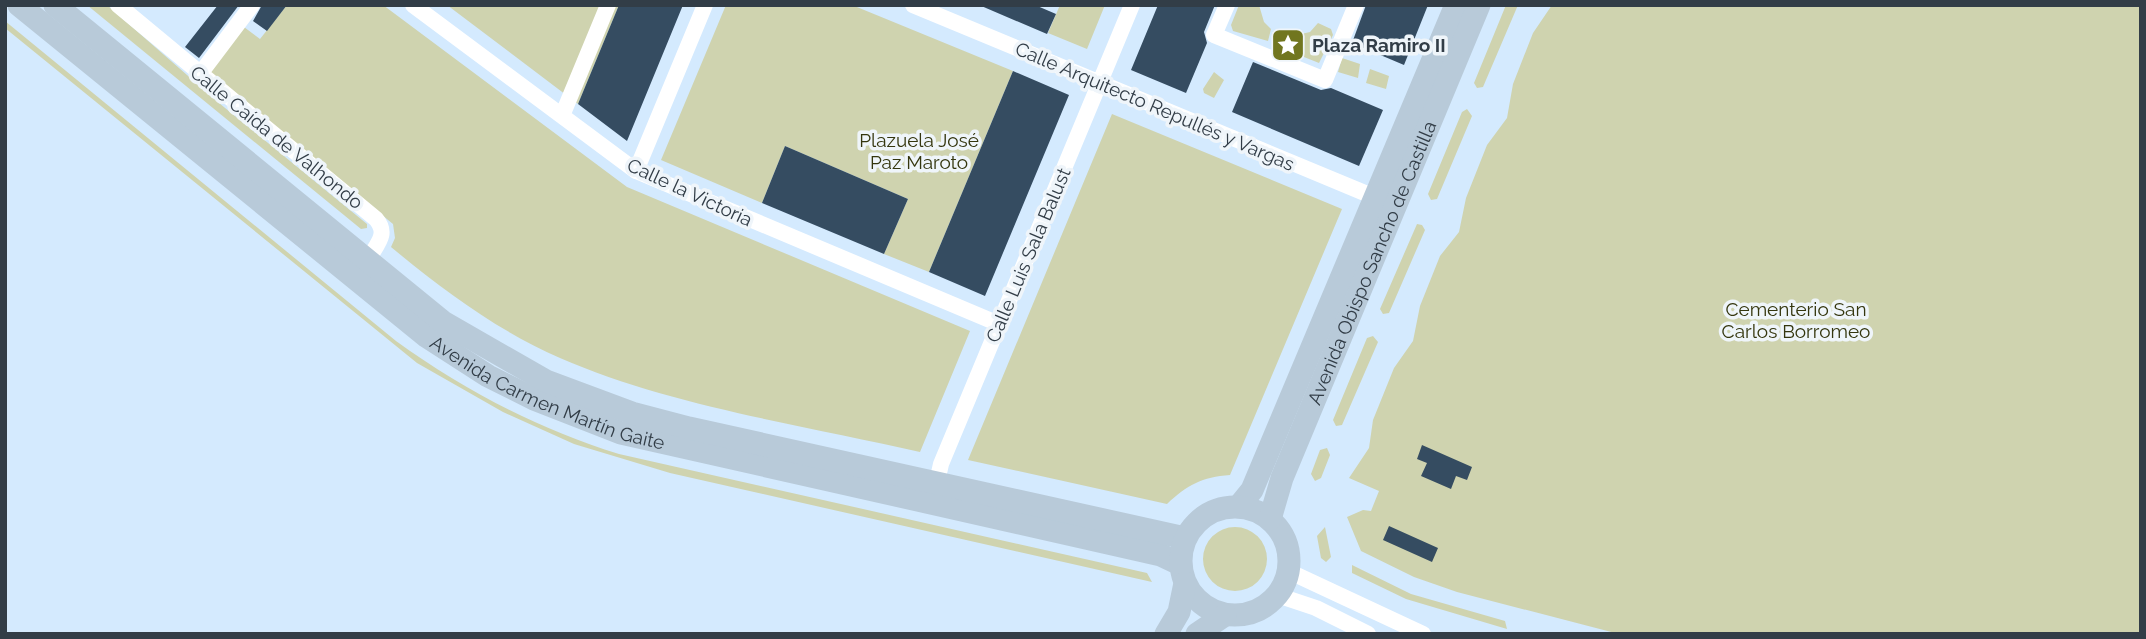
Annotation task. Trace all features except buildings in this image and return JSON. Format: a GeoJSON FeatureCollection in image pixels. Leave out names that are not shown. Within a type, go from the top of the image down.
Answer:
{"type":"FeatureCollection","features":[{"type":"Feature","properties":{"kind":"main road","name":"Avenida Carmen Martín Gaite"},"geometry":{"type":"LineString","coordinates":[[19,5],[426,336],[488,376],[576,417],[676,447],[1160,555],[1183,574]]}},
{"type":"Feature","properties":{"kind":"main road","name":"Avenida Carmen Martín Gaite"},"geometry":{"type":"LineString","coordinates":[[55,5],[443,322],[503,359],[576,393],[632,413],[689,428],[1185,537]]}},
{"type":"Feature","properties":{"kind":"main road","name":"Avenida Obispo Sancho de Castilla"},"geometry":{"type":"LineString","coordinates":[[1270,519],[1282,478],[1456,5]]}},
{"type":"Feature","properties":{"kind":"main road","name":"Avenida Obispo Sancho de Castilla"},"geometry":{"type":"LineString","coordinates":[[1239,506],[1252,491],[1479,5]]}},
{"type":"Feature","properties":{"kind":"main road"},"geometry":{"type":"LineString","coordinates":[[1166,634],[1179,612],[1185,537],[1207,513],[1223,507],[1239,506],[1255,510],[1270,519],[1286,543],[1289,571],[1277,595],[1269,603],[1248,614],[1225,615],[1201,604],[1183,574]]}},
{"type":"Feature","properties":{"kind":"main road"},"geometry":{"type":"LineString","coordinates":[[1197,634],[1225,615]]}},
{"type":"Feature","properties":{"kind":"street","name":"Calle Caída de Valhondo"},"geometry":{"type":"LineString","coordinates":[[118,5],[383,226],[383,236],[367,260],[366,288]]}},
{"type":"Feature","properties":{"kind":"street"},"geometry":{"type":"LineString","coordinates":[[200,74],[252,5]]}},
{"type":"Feature","properties":{"kind":"street","name":"Calle la Victoria"},"geometry":{"type":"LineString","coordinates":[[413,5],[636,171],[999,324]]}},
{"type":"Feature","properties":{"kind":"street"},"geometry":{"type":"LineString","coordinates":[[562,116],[608,5]]}},
{"type":"Feature","properties":{"kind":"street"},"geometry":{"type":"LineString","coordinates":[[636,171],[705,5]]}},
{"type":"Feature","properties":{"kind":"street","name":"Calle Arquitecto Repullés y Vargas"},"geometry":{"type":"LineString","coordinates":[[913,5],[1385,202]]}},
{"type":"Feature","properties":{"kind":"street","name":"Calle Luis Sala Balust"},"geometry":{"type":"LineString","coordinates":[[935,481],[1132,5]]}},
{"type":"Feature","properties":{"kind":"street"},"geometry":{"type":"LineString","coordinates":[[1227,5],[1214,35],[1325,80],[1356,5]]}},
{"type":"Feature","properties":{"kind":"street"},"geometry":{"type":"LineString","coordinates":[[935,481],[935,493],[942,506]]}},
{"type":"Feature","properties":{"kind":"street"},"geometry":{"type":"LineString","coordinates":[[1289,571],[1423,634]]}},
{"type":"Feature","properties":{"kind":"street"},"geometry":{"type":"LineString","coordinates":[[1277,595],[1316,608],[1368,634]]}},
{"type":"Feature","properties":{"kind":"green space"},"geometry":{"type":"Polygon","coordinates":[[[87,5],[107,5],[219,103],[367,224],[367,228],[361,229],[87,5]]]}},
{"type":"Feature","properties":{"kind":"green space"},"geometry":{"type":"Polygon","coordinates":[[[287,5],[383,5],[627,187],[970,331],[920,452],[691,402],[602,375],[537,347],[451,294],[391,247],[395,238],[393,224],[209,73],[244,27],[260,39],[287,5]]]}},
{"type":"Feature","properties":{"kind":"green space"},"geometry":{"type":"Polygon","coordinates":[[[447,5],[619,5],[578,104],[447,5]]]}},
{"type":"Feature","properties":{"kind":"green space","name":"Plazuela José Paz Maroto"},"geometry":{"type":"Polygon","coordinates":[[[726,5],[852,5],[1013,71],[929,272],[884,254],[908,199],[785,146],[762,203],[661,160],[726,5]]]}},
{"type":"Feature","properties":{"kind":"green space"},"geometry":{"type":"Polygon","coordinates":[[[1060,5],[1105,5],[1087,49],[1048,33],[1060,5]]]}},
{"type":"Feature","properties":{"kind":"green space"},"geometry":{"type":"Polygon","coordinates":[[[1239,5],[1259,5],[1264,22],[1271,29],[1268,41],[1233,31],[1231,25],[1239,5]]]}},
{"type":"Feature","properties":{"kind":"green space"},"geometry":{"type":"Polygon","coordinates":[[[1506,5],[1518,5],[1483,87],[1477,88],[1474,83],[1506,5]]]}},
{"type":"Feature","properties":{"kind":"green space","name":"Cementerio San Carlos Borromeo"},"geometry":{"type":"Polygon","coordinates":[[[1552,5],[2141,5],[2141,634],[1619,634],[1457,592],[1414,577],[1361,551],[1347,517],[1363,510],[1371,511],[1379,491],[1349,478],[1369,448],[1373,420],[1394,368],[1413,341],[1420,306],[1440,256],[1459,232],[1466,198],[1487,145],[1507,118],[1513,84],[1533,33],[1552,5]]]}},
{"type":"Feature","properties":{"kind":"green space"},"geometry":{"type":"Polygon","coordinates":[[[5,21],[396,341],[475,392],[531,420],[619,454],[1147,573],[1152,582],[670,473],[574,444],[503,412],[417,363],[5,28],[5,21]]]}},
{"type":"Feature","properties":{"kind":"green space"},"geometry":{"type":"Polygon","coordinates":[[[1318,23],[1331,29],[1333,35],[1319,63],[1284,49],[1288,37],[1310,32],[1318,23]]]}},
{"type":"Feature","properties":{"kind":"green space"},"geometry":{"type":"Polygon","coordinates":[[[1342,58],[1360,64],[1358,78],[1338,72],[1342,58]]]}},
{"type":"Feature","properties":{"kind":"green space"},"geometry":{"type":"Polygon","coordinates":[[[1370,69],[1389,76],[1386,89],[1366,83],[1370,69]]]}},
{"type":"Feature","properties":{"kind":"green space"},"geometry":{"type":"Polygon","coordinates":[[[1214,72],[1224,80],[1214,98],[1204,93],[1203,89],[1214,72]]]}},
{"type":"Feature","properties":{"kind":"green space"},"geometry":{"type":"Polygon","coordinates":[[[1467,109],[1472,116],[1437,199],[1431,200],[1428,194],[1462,112],[1467,109]]]}},
{"type":"Feature","properties":{"kind":"green space"},"geometry":{"type":"Polygon","coordinates":[[[1112,114],[1342,209],[1230,475],[1196,483],[1167,504],[968,460],[1112,114]]]}},
{"type":"Feature","properties":{"kind":"green space"},"geometry":{"type":"Polygon","coordinates":[[[1417,224],[1422,225],[1425,230],[1389,313],[1383,314],[1380,309],[1417,224]]]}},
{"type":"Feature","properties":{"kind":"green space"},"geometry":{"type":"Polygon","coordinates":[[[1373,336],[1378,342],[1342,425],[1336,426],[1333,420],[1367,338],[1373,336]]]}},
{"type":"Feature","properties":{"kind":"green space"},"geometry":{"type":"Polygon","coordinates":[[[1327,448],[1330,455],[1321,478],[1315,481],[1311,474],[1320,450],[1327,448]]]}},
{"type":"Feature","properties":{"kind":"green space"},"geometry":{"type":"Polygon","coordinates":[[[1235,527],[1247,529],[1258,536],[1265,547],[1265,571],[1258,582],[1247,589],[1235,591],[1223,589],[1212,582],[1205,571],[1203,559],[1205,547],[1212,536],[1223,529],[1235,527]]]}},
{"type":"Feature","properties":{"kind":"green space"},"geometry":{"type":"Polygon","coordinates":[[[1325,527],[1331,557],[1326,562],[1321,558],[1317,536],[1325,527]]]}},
{"type":"Feature","properties":{"kind":"green space"},"geometry":{"type":"Polygon","coordinates":[[[1352,565],[1411,594],[1505,621],[1507,629],[1406,599],[1352,573],[1352,565]]]}},
{"type":"Feature","properties":{"kind":"place","name":"Plaza Ramiro II"},"geometry":{"type":"Point","coordinates":[1288,45]}}]}
